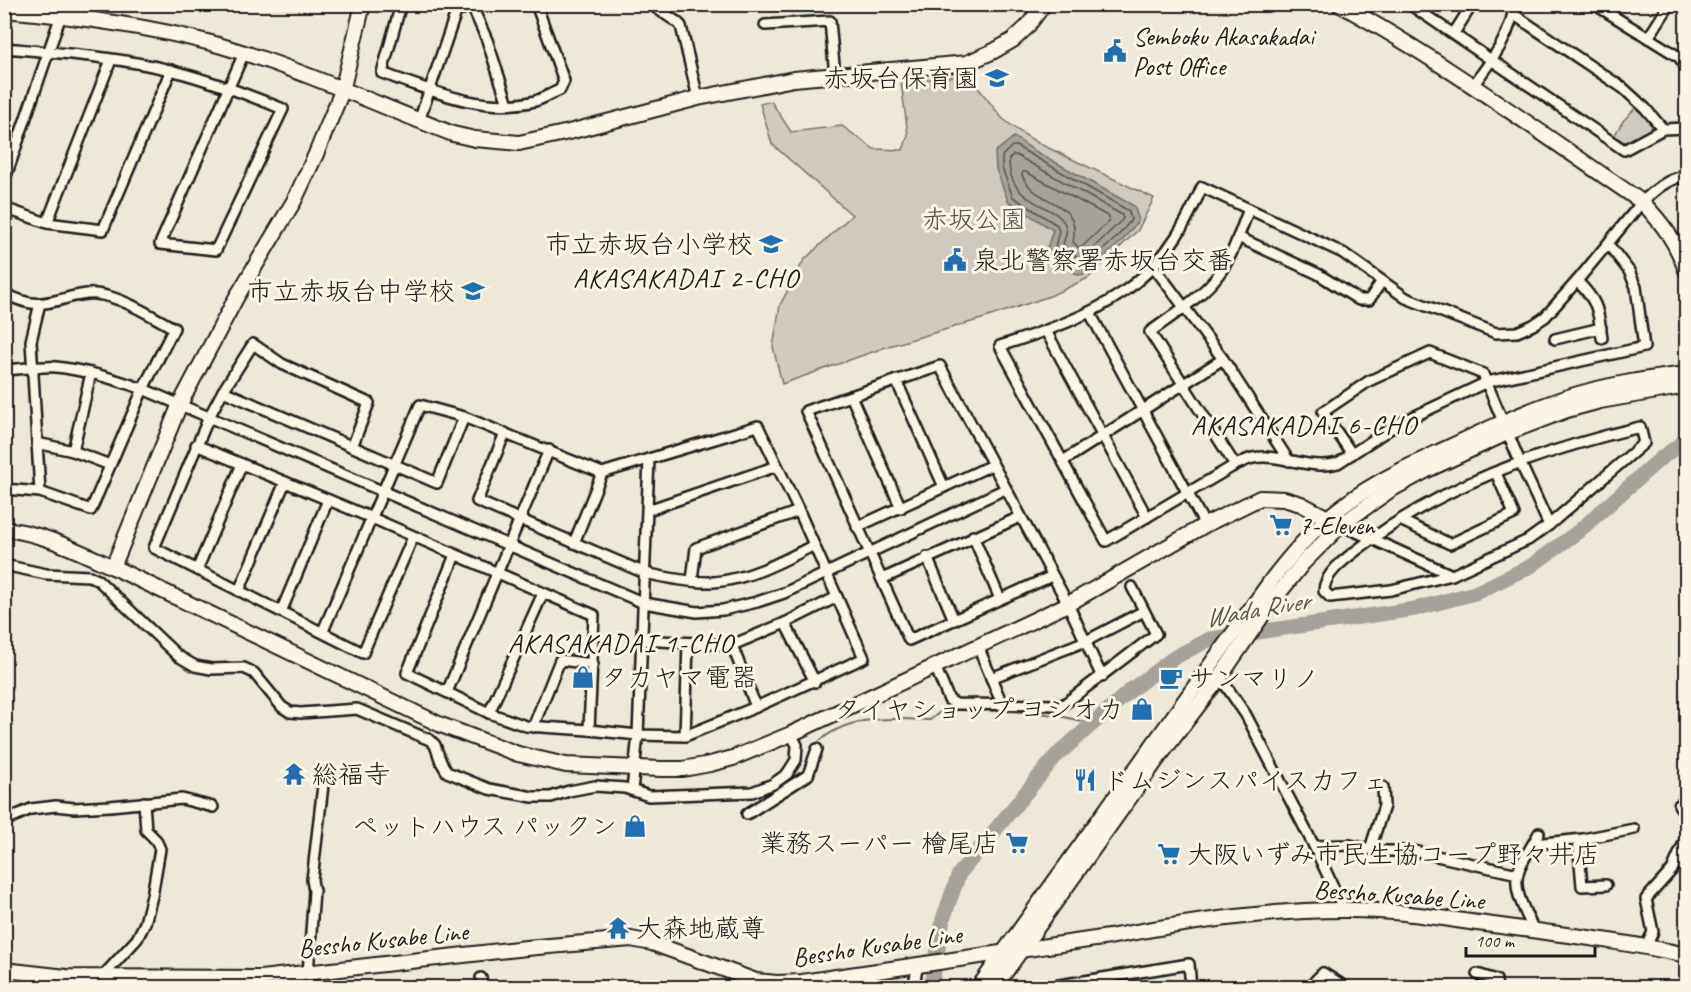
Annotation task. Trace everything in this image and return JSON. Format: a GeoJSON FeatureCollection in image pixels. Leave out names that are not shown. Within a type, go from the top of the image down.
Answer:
{"type":"FeatureCollection","features":[{"type":"Feature","properties":{"kind":"street"},"geometry":{"type":"LineString","coordinates":[[114,567],[180,404],[236,298],[294,201],[342,91],[363,4]]}},
{"type":"Feature","properties":{"kind":"street"},"geometry":{"type":"LineString","coordinates":[[401,4],[382,72],[430,90],[469,102],[485,104],[535,101],[560,90],[564,81],[536,4]]}},
{"type":"Feature","properties":{"kind":"street"},"geometry":{"type":"LineString","coordinates":[[650,4],[681,26],[698,98]]}},
{"type":"Feature","properties":{"kind":"street"},"geometry":{"type":"LineString","coordinates":[[1339,4],[1375,24],[1472,87],[1642,202],[1664,224],[1680,252],[1686,270]]}},
{"type":"Feature","properties":{"kind":"street"},"geometry":{"type":"LineString","coordinates":[[1409,4],[1624,150],[1663,129],[1686,128]]}},
{"type":"Feature","properties":{"kind":"street"},"geometry":{"type":"LineString","coordinates":[[1454,33],[1468,11],[1466,4]]}},
{"type":"Feature","properties":{"kind":"street"},"geometry":{"type":"LineString","coordinates":[[1594,4],[1679,57],[1686,67]]}},
{"type":"Feature","properties":{"kind":"street"},"geometry":{"type":"LineString","coordinates":[[1648,39],[1671,4]]}},
{"type":"Feature","properties":{"kind":"street"},"geometry":{"type":"LineString","coordinates":[[419,121],[456,12],[471,5],[487,40],[508,104]]}},
{"type":"Feature","properties":{"kind":"street"},"geometry":{"type":"LineString","coordinates":[[4,10],[61,15],[181,36],[285,67],[453,134],[475,139],[519,143],[698,98],[794,79],[967,63],[1013,40],[1041,5]]}},
{"type":"Feature","properties":{"kind":"street"},"geometry":{"type":"LineString","coordinates":[[1472,87],[1492,60],[1509,31],[1514,9],[1623,88],[1663,129]]}},
{"type":"Feature","properties":{"kind":"street"},"geometry":{"type":"LineString","coordinates":[[4,182],[9,153],[50,52],[61,15]]}},
{"type":"Feature","properties":{"kind":"street"},"geometry":{"type":"LineString","coordinates":[[765,25],[830,21],[835,76]]}},
{"type":"Feature","properties":{"kind":"street"},"geometry":{"type":"LineString","coordinates":[[4,48],[111,60],[171,70],[229,87],[283,109],[216,250],[160,244],[201,150],[229,87],[244,53]]}},
{"type":"Feature","properties":{"kind":"street"},"geometry":{"type":"LineString","coordinates":[[47,223],[111,60]]}},
{"type":"Feature","properties":{"kind":"street"},"geometry":{"type":"LineString","coordinates":[[4,208],[47,223],[103,230],[171,70]]}},
{"type":"Feature","properties":{"kind":"street"},"geometry":{"type":"LineString","coordinates":[[1608,244],[1629,271],[1636,287],[1644,348],[1487,382],[1396,426],[1338,463],[1327,466],[1252,458],[1235,465],[1106,541],[1000,346],[1090,313],[1125,291],[1154,267],[1180,232],[1202,187],[1343,253],[1406,298],[1496,333],[1517,332],[1533,325],[1558,304],[1642,202],[1658,187],[1672,179],[1686,177]]}},
{"type":"Feature","properties":{"kind":"street"},"geometry":{"type":"LineString","coordinates":[[1235,465],[1150,332],[1219,276],[1249,210]]}},
{"type":"Feature","properties":{"kind":"street"},"geometry":{"type":"LineString","coordinates":[[1238,237],[1318,274],[1359,300],[1369,300],[1382,281]]}},
{"type":"Feature","properties":{"kind":"street"},"geometry":{"type":"LineString","coordinates":[[1154,267],[1222,359],[1289,461]]}},
{"type":"Feature","properties":{"kind":"street"},"geometry":{"type":"LineString","coordinates":[[1555,339],[1601,333],[1598,310],[1592,296],[1577,281]]}},
{"type":"Feature","properties":{"kind":"street"},"geometry":{"type":"LineString","coordinates":[[4,294],[29,303],[80,294],[97,294],[133,307],[174,328],[143,389],[92,510],[40,492],[4,489]]}},
{"type":"Feature","properties":{"kind":"street"},"geometry":{"type":"LineString","coordinates":[[39,303],[31,341],[40,492]]}},
{"type":"Feature","properties":{"kind":"street"},"geometry":{"type":"LineString","coordinates":[[1090,313],[1205,525]]}},
{"type":"Feature","properties":{"kind":"street"},"geometry":{"type":"LineString","coordinates":[[1046,331],[1147,517]]}},
{"type":"Feature","properties":{"kind":"street"},"geometry":{"type":"LineString","coordinates":[[352,447],[369,403],[282,364],[253,344],[209,417],[154,548],[363,652],[413,537]]}},
{"type":"Feature","properties":{"kind":"street"},"geometry":{"type":"LineString","coordinates":[[1352,454],[1323,412],[1369,381],[1430,352],[1483,374],[1549,525]]}},
{"type":"Feature","properties":{"kind":"street"},"geometry":{"type":"LineString","coordinates":[[1063,461],[1222,359]]}},
{"type":"Feature","properties":{"kind":"street"},"geometry":{"type":"LineString","coordinates":[[1052,576],[909,640],[806,411],[940,366],[1068,604],[1102,677]]}},
{"type":"Feature","properties":{"kind":"street"},"geometry":{"type":"LineString","coordinates":[[4,370],[54,367],[91,373],[143,389],[644,603],[697,612],[739,607],[784,592],[1005,489]]}},
{"type":"Feature","properties":{"kind":"street"},"geometry":{"type":"LineString","coordinates":[[73,451],[91,373]]}},
{"type":"Feature","properties":{"kind":"street"},"geometry":{"type":"LineString","coordinates":[[978,987],[1226,656],[1253,618],[1293,553],[1328,517],[1388,477],[1505,427],[1565,398],[1636,381],[1686,374]]}},
{"type":"Feature","properties":{"kind":"street"},"geometry":{"type":"LineString","coordinates":[[896,381],[944,487]]}},
{"type":"Feature","properties":{"kind":"street"},"geometry":{"type":"LineString","coordinates":[[1253,618],[1341,525],[1390,490],[1505,427],[1600,401],[1686,386]]}},
{"type":"Feature","properties":{"kind":"street"},"geometry":{"type":"LineString","coordinates":[[223,391],[437,483],[464,417]]}},
{"type":"Feature","properties":{"kind":"street"},"geometry":{"type":"LineString","coordinates":[[851,396],[901,508]]}},
{"type":"Feature","properties":{"kind":"street"},"geometry":{"type":"LineString","coordinates":[[323,632],[420,405],[464,417],[602,473],[758,426],[799,511],[864,658],[815,682],[685,736],[533,727],[489,712],[407,673],[455,555]]}},
{"type":"Feature","properties":{"kind":"street"},"geometry":{"type":"LineString","coordinates":[[1640,427],[1644,443],[1549,525],[1528,540],[1452,575],[1399,588],[1330,597],[1324,591],[1324,583],[1342,562],[1371,539],[1420,507],[1496,473],[1580,441],[1640,427]]}},
{"type":"Feature","properties":{"kind":"street"},"geometry":{"type":"LineString","coordinates":[[505,433],[477,501],[645,573],[714,582],[740,578],[766,569],[814,545]]}},
{"type":"Feature","properties":{"kind":"street"},"geometry":{"type":"LineString","coordinates":[[37,443],[73,451],[111,465]]}},
{"type":"Feature","properties":{"kind":"street"},"geometry":{"type":"LineString","coordinates":[[196,445],[372,518],[594,615],[589,730]]}},
{"type":"Feature","properties":{"kind":"street"},"geometry":{"type":"LineString","coordinates":[[447,692],[549,450]]}},
{"type":"Feature","properties":{"kind":"street"},"geometry":{"type":"LineString","coordinates":[[632,790],[638,735],[650,459]]}},
{"type":"Feature","properties":{"kind":"street"},"geometry":{"type":"LineString","coordinates":[[197,570],[242,464]]}},
{"type":"Feature","properties":{"kind":"street"},"geometry":{"type":"LineString","coordinates":[[857,527],[992,465]]}},
{"type":"Feature","properties":{"kind":"street"},"geometry":{"type":"LineString","coordinates":[[648,510],[777,466]]}},
{"type":"Feature","properties":{"kind":"street"},"geometry":{"type":"LineString","coordinates":[[574,543],[602,473]]}},
{"type":"Feature","properties":{"kind":"street"},"geometry":{"type":"LineString","coordinates":[[1400,520],[1450,544],[1514,514],[1496,473]]}},
{"type":"Feature","properties":{"kind":"street"},"geometry":{"type":"LineString","coordinates":[[239,591],[285,482]]}},
{"type":"Feature","properties":{"kind":"street"},"geometry":{"type":"LineString","coordinates":[[4,529],[21,531],[59,542],[478,740],[518,754],[566,765],[635,769],[683,769],[710,764],[733,758],[791,734],[1068,604],[1205,525],[1260,498],[1284,499],[1301,504],[1341,525],[1452,575]]}},
{"type":"Feature","properties":{"kind":"street"},"geometry":{"type":"LineString","coordinates":[[281,612],[328,500]]}},
{"type":"Feature","properties":{"kind":"street"},"geometry":{"type":"LineString","coordinates":[[692,580],[696,548],[799,511]]}},
{"type":"Feature","properties":{"kind":"street"},"geometry":{"type":"LineString","coordinates":[[882,579],[973,536],[1020,517]]}},
{"type":"Feature","properties":{"kind":"street"},"geometry":{"type":"LineString","coordinates":[[973,536],[1000,599]]}},
{"type":"Feature","properties":{"kind":"street"},"geometry":{"type":"LineString","coordinates":[[927,557],[954,620]]}},
{"type":"Feature","properties":{"kind":"street"},"geometry":{"type":"LineString","coordinates":[[4,565],[46,574],[89,576],[98,580],[178,656],[195,666],[211,669],[244,668],[254,673],[282,707],[290,712],[357,709],[381,719],[430,740],[435,745],[447,772],[489,789],[533,797],[551,797],[569,790],[595,786],[625,788],[649,796],[752,792],[773,784],[787,774],[796,760],[797,746],[791,734]]}},
{"type":"Feature","properties":{"kind":"street"},"geometry":{"type":"LineString","coordinates":[[935,666],[950,700],[956,704],[1063,705],[1156,634],[1132,587]]}},
{"type":"Feature","properties":{"kind":"street"},"geometry":{"type":"LineString","coordinates":[[489,712],[543,593]]}},
{"type":"Feature","properties":{"kind":"street"},"geometry":{"type":"LineString","coordinates":[[642,640],[732,645],[785,624],[837,597]]}},
{"type":"Feature","properties":{"kind":"street"},"geometry":{"type":"LineString","coordinates":[[991,678],[1086,641],[1144,611]]}},
{"type":"Feature","properties":{"kind":"street"},"geometry":{"type":"LineString","coordinates":[[785,624],[815,682]]}},
{"type":"Feature","properties":{"kind":"street"},"geometry":{"type":"LineString","coordinates":[[685,736],[688,644]]}},
{"type":"Feature","properties":{"kind":"street"},"geometry":{"type":"LineString","coordinates":[[732,645],[756,707]]}},
{"type":"Feature","properties":{"kind":"street"},"geometry":{"type":"LineString","coordinates":[[978,646],[1002,704]]}},
{"type":"Feature","properties":{"kind":"street"},"geometry":{"type":"LineString","coordinates":[[994,987],[1158,758],[1220,677],[1226,656]]}},
{"type":"Feature","properties":{"kind":"street"},"geometry":{"type":"LineString","coordinates":[[533,727],[560,660],[593,664]]}},
{"type":"Feature","properties":{"kind":"street"},"geometry":{"type":"LineString","coordinates":[[1220,677],[1246,715],[1314,846],[1344,910]]}},
{"type":"Feature","properties":{"kind":"street"},"geometry":{"type":"LineString","coordinates":[[381,719],[388,699]]}},
{"type":"Feature","properties":{"kind":"street"},"geometry":{"type":"LineString","coordinates":[[752,792],[747,814],[808,775],[817,749]]}},
{"type":"Feature","properties":{"kind":"street"},"geometry":{"type":"LineString","coordinates":[[308,973],[314,891],[312,880],[323,785]]}},
{"type":"Feature","properties":{"kind":"street"},"geometry":{"type":"LineString","coordinates":[[1370,849],[1384,806],[1383,788]]}},
{"type":"Feature","properties":{"kind":"street"},"geometry":{"type":"LineString","coordinates":[[4,821],[31,809],[56,806],[98,807],[182,799],[213,807]]}},
{"type":"Feature","properties":{"kind":"street"},"geometry":{"type":"LineString","coordinates":[[102,977],[137,939],[145,923],[152,896],[160,849],[156,840],[146,830],[144,802]]}},
{"type":"Feature","properties":{"kind":"street"},"geometry":{"type":"LineString","coordinates":[[1679,805],[1686,815]]}},
{"type":"Feature","properties":{"kind":"street"},"geometry":{"type":"LineString","coordinates":[[1533,844],[1578,840],[1634,829]]}},
{"type":"Feature","properties":{"kind":"street"},"geometry":{"type":"LineString","coordinates":[[1534,931],[1517,889],[1518,874],[1539,833]]}},
{"type":"Feature","properties":{"kind":"street"},"geometry":{"type":"LineString","coordinates":[[1646,946],[1653,933],[1647,899],[1672,870],[1686,838]]}},
{"type":"Feature","properties":{"kind":"street"},"geometry":{"type":"LineString","coordinates":[[1578,840],[1582,886],[1606,885]]}},
{"type":"Feature","properties":{"kind":"street"},"geometry":{"type":"LineString","coordinates":[[1314,846],[1350,845],[1378,851],[1414,851],[1518,874]]}},
{"type":"Feature","properties":{"kind":"street","name":"Bessho Kusabe Line"},"geometry":{"type":"LineString","coordinates":[[4,970],[66,977],[261,978],[515,949],[631,939],[652,943],[756,981],[801,985],[920,964],[1109,937],[1159,927],[1259,914],[1344,910],[1401,913],[1646,946],[1686,955]]}},
{"type":"Feature","properties":{"kind":"street"},"geometry":{"type":"LineString","coordinates":[[913,987],[920,964]]}},
{"type":"Feature","properties":{"kind":"street"},"geometry":{"type":"LineString","coordinates":[[1041,987],[1189,964],[1191,987]]}},
{"type":"Feature","properties":{"kind":"street"},"geometry":{"type":"LineString","coordinates":[[1314,987],[1315,981],[1323,973],[1347,987]]}},
{"type":"Feature","properties":{"kind":"street"},"geometry":{"type":"LineString","coordinates":[[1477,974],[1496,980],[1497,987]]}},
{"type":"Feature","properties":{"kind":"green space","name":"赤坂公園"},"geometry":{"type":"Polygon","coordinates":[[[968,75],[1002,118],[1017,130],[1038,143],[1154,198],[1138,230],[1088,278],[1050,296],[889,346],[782,384],[773,347],[780,305],[804,260],[852,215],[772,144],[760,104],[771,101],[791,132],[842,126],[874,149],[903,150],[908,135],[901,82],[968,75]]]}},
{"type":"Feature","properties":{"kind":"green space"},"geometry":{"type":"Polygon","coordinates":[[[1637,106],[1651,121],[1652,126],[1638,138],[1628,142],[1622,141],[1614,136],[1623,121],[1637,106]]]}},
{"type":"Feature","properties":{"kind":"water"},"geometry":{"type":"Polygon","coordinates":[[[1014,137],[1134,206],[1139,220],[1122,241],[1085,274],[1078,275],[1063,265],[1047,248],[1053,230],[1008,201],[996,169],[995,152],[1014,137]]]}},
{"type":"Feature","properties":{"kind":"waterway","name":"Wada River"},"geometry":{"type":"LineString","coordinates":[[931,988],[943,919],[959,874],[1056,756],[1132,689],[1175,657],[1210,639],[1415,609],[1475,593],[1531,566],[1579,531],[1660,459],[1686,440]]}},
{"type":"Feature","properties":{"kind":"waterway"},"geometry":{"type":"LineString","coordinates":[[814,746],[826,736],[854,723],[883,719],[930,720],[945,708],[1043,714],[1092,724]]}},
{"type":"Feature","properties":{"kind":"place","name":"Semboku Akasakadai Post Office"},"geometry":{"type":"Point","coordinates":[1115,51]}},
{"type":"Feature","properties":{"kind":"place","name":"赤坂台保育園"},"geometry":{"type":"Point","coordinates":[997,78]}},
{"type":"Feature","properties":{"kind":"place","name":"市立赤坂台小学校"},"geometry":{"type":"Point","coordinates":[771,244]}},
{"type":"Feature","properties":{"kind":"place","name":"泉北警察署赤坂台交番"},"geometry":{"type":"Point","coordinates":[955,260]}},
{"type":"Feature","properties":{"kind":"place","name":"市立赤坂台中学校"},"geometry":{"type":"Point","coordinates":[473,291]}},
{"type":"Feature","properties":{"kind":"place","name":"7-Eleven"},"geometry":{"type":"Point","coordinates":[1281,525]}},
{"type":"Feature","properties":{"kind":"place","name":"タカヤマ電器"},"geometry":{"type":"Point","coordinates":[583,677]}},
{"type":"Feature","properties":{"kind":"place","name":"サンマリノ"},"geometry":{"type":"Point","coordinates":[1171,678]}},
{"type":"Feature","properties":{"kind":"place","name":"タイヤショップ ヨシオカ"},"geometry":{"type":"Point","coordinates":[1142,709]}},
{"type":"Feature","properties":{"kind":"place","name":"総福寺"},"geometry":{"type":"Point","coordinates":[294,774]}},
{"type":"Feature","properties":{"kind":"place","name":"ドムジンスパイスカフェ"},"geometry":{"type":"Point","coordinates":[1085,780]}},
{"type":"Feature","properties":{"kind":"place","name":"ペットハウス パックン"},"geometry":{"type":"Point","coordinates":[635,826]}},
{"type":"Feature","properties":{"kind":"place","name":"業務スーパー 檜尾店"},"geometry":{"type":"Point","coordinates":[1017,843]}},
{"type":"Feature","properties":{"kind":"place","name":"大阪いずみ市民生協コープ野々井店"},"geometry":{"type":"Point","coordinates":[1169,854]}},
{"type":"Feature","properties":{"kind":"place","name":"大森地蔵尊"},"geometry":{"type":"Point","coordinates":[618,928]}},
{"type":"Feature","properties":{"kind":"district","name":"AKASAKADAI 2-CHO"},"geometry":{"type":"Point","coordinates":[686,278]}},
{"type":"Feature","properties":{"kind":"district","name":"AKASAKADAI 6-CHO"},"geometry":{"type":"Point","coordinates":[1304,425]}},
{"type":"Feature","properties":{"kind":"district","name":"AKASAKADAI 1-CHO"},"geometry":{"type":"Point","coordinates":[621,643]}}]}
